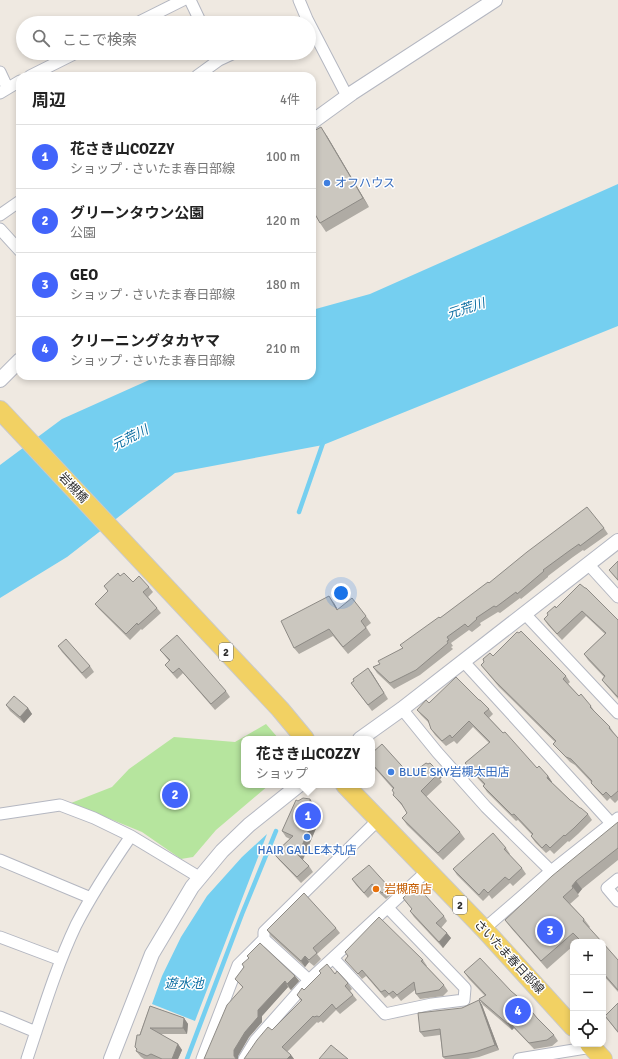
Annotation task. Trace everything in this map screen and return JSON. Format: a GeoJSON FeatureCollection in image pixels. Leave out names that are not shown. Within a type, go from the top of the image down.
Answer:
{"type":"FeatureCollection","features":[{"type":"Feature","properties":{"kind":"main road","name":"岩槻橋"},"geometry":{"type":"LineString","coordinates":[[0,410],[280,710],[302,736]]}},
{"type":"Feature","properties":{"kind":"main road","name":"さいたま春日部線"},"geometry":{"type":"LineString","coordinates":[[348,788],[484,929],[570,1024]]}},
{"type":"Feature","properties":{"kind":"street"},"geometry":{"type":"LineString","coordinates":[[151,16],[183,0]]}},
{"type":"Feature","properties":{"kind":"street"},"geometry":{"type":"LineString","coordinates":[[190,0],[198,16]]}},
{"type":"Feature","properties":{"kind":"street"},"geometry":{"type":"LineString","coordinates":[[299,0],[302,16]]}},
{"type":"Feature","properties":{"kind":"street"},"geometry":{"type":"LineString","coordinates":[[316,119],[347,96],[495,0]]}},
{"type":"Feature","properties":{"kind":"street"},"geometry":{"type":"LineString","coordinates":[[316,43],[347,96]]}},
{"type":"Feature","properties":{"kind":"street"},"geometry":{"type":"LineString","coordinates":[[38,72],[62,60]]}},
{"type":"Feature","properties":{"kind":"street"},"geometry":{"type":"LineString","coordinates":[[201,72],[214,60]]}},
{"type":"Feature","properties":{"kind":"street"},"geometry":{"type":"LineString","coordinates":[[0,72],[4,90],[16,83]]}},
{"type":"Feature","properties":{"kind":"street"},"geometry":{"type":"LineString","coordinates":[[0,216],[16,204]]}},
{"type":"Feature","properties":{"kind":"street"},"geometry":{"type":"LineString","coordinates":[[0,229],[16,247]]}},
{"type":"Feature","properties":{"kind":"street"},"geometry":{"type":"LineString","coordinates":[[0,380],[16,364]]}},
{"type":"Feature","properties":{"kind":"street"},"geometry":{"type":"LineString","coordinates":[[364,736],[402,709],[618,540]]}},
{"type":"Feature","properties":{"kind":"street"},"geometry":{"type":"LineString","coordinates":[[588,564],[618,597]]}},
{"type":"Feature","properties":{"kind":"street"},"geometry":{"type":"LineString","coordinates":[[525,614],[618,713]]}},
{"type":"Feature","properties":{"kind":"street"},"geometry":{"type":"LineString","coordinates":[[463,661],[615,821],[551,871],[484,929]]}},
{"type":"Feature","properties":{"kind":"street"},"geometry":{"type":"LineString","coordinates":[[402,709],[437,752],[486,807],[551,871]]}},
{"type":"Feature","properties":{"kind":"street"},"geometry":{"type":"LineString","coordinates":[[115,1058],[152,954],[176,912],[199,877],[222,851],[249,825],[295,788]]}},
{"type":"Feature","properties":{"kind":"street"},"geometry":{"type":"LineString","coordinates":[[0,814],[60,805],[94,818],[131,836],[199,877]]}},
{"type":"Feature","properties":{"kind":"street"},"geometry":{"type":"LineString","coordinates":[[202,1059],[238,965],[264,938],[264,932],[378,820]]}},
{"type":"Feature","properties":{"kind":"street"},"geometry":{"type":"LineString","coordinates":[[27,1059],[61,960],[76,925],[90,898],[131,836]]}},
{"type":"Feature","properties":{"kind":"street"},"geometry":{"type":"LineString","coordinates":[[0,860],[90,898]]}},
{"type":"Feature","properties":{"kind":"street"},"geometry":{"type":"LineString","coordinates":[[244,1059],[255,1041],[309,980],[427,871]]}},
{"type":"Feature","properties":{"kind":"street"},"geometry":{"type":"LineString","coordinates":[[618,879],[607,888],[618,901]]}},
{"type":"Feature","properties":{"kind":"street"},"geometry":{"type":"LineString","coordinates":[[333,958],[385,1014],[432,1004],[464,1000],[465,988],[388,908]]}},
{"type":"Feature","properties":{"kind":"street"},"geometry":{"type":"LineString","coordinates":[[0,937],[61,960]]}},
{"type":"Feature","properties":{"kind":"street"},"geometry":{"type":"LineString","coordinates":[[264,938],[309,980]]}},
{"type":"Feature","properties":{"kind":"street"},"geometry":{"type":"LineString","coordinates":[[0,1018],[36,1032]]}},
{"type":"Feature","properties":{"kind":"street"},"geometry":{"type":"LineString","coordinates":[[519,1059],[594,1050]]}},
{"type":"Feature","properties":{"kind":"green space"},"geometry":{"type":"Polygon","coordinates":[[[266,724],[276,736],[245,736],[266,724]]]}},
{"type":"Feature","properties":{"kind":"green space"},"geometry":{"type":"Polygon","coordinates":[[[174,737],[235,742],[241,739],[241,788],[265,788],[216,830],[193,857],[181,859],[142,832],[71,803],[112,787],[129,769],[174,737]]]}},
{"type":"Feature","properties":{"kind":"water","name":"元荒川"},"geometry":{"type":"Polygon","coordinates":[[[618,184],[618,326],[323,445],[175,473],[67,557],[0,598],[0,465],[62,419],[149,380],[316,380],[316,309],[370,294],[618,184]]]}},
{"type":"Feature","properties":{"kind":"water","name":"遊水池"},"geometry":{"type":"Polygon","coordinates":[[[267,834],[195,1021],[152,1004],[162,976],[181,937],[207,896],[242,857],[267,834]]]}},
{"type":"Feature","properties":{"kind":"building"},"geometry":{"type":"Polygon","coordinates":[[[321,127],[363,198],[320,223],[316,216],[316,130],[321,127]]]}},
{"type":"Feature","properties":{"kind":"building"},"geometry":{"type":"Polygon","coordinates":[[[587,507],[604,528],[580,546],[579,544],[543,570],[544,571],[517,594],[516,592],[496,607],[494,606],[476,618],[477,619],[468,627],[465,624],[447,637],[449,640],[447,641],[448,643],[416,670],[390,683],[373,667],[380,664],[378,661],[403,648],[400,645],[439,617],[440,618],[488,582],[489,583],[527,552],[587,507]]]}},
{"type":"Feature","properties":{"kind":"building"},"geometry":{"type":"Polygon","coordinates":[[[618,561],[618,580],[609,570],[618,561]]]}},
{"type":"Feature","properties":{"kind":"building"},"geometry":{"type":"Polygon","coordinates":[[[118,573],[120,576],[124,573],[133,582],[139,576],[149,587],[143,592],[157,608],[138,625],[137,623],[126,634],[95,604],[108,591],[104,586],[118,573]]]}},
{"type":"Feature","properties":{"kind":"building"},"geometry":{"type":"Polygon","coordinates":[[[580,584],[586,588],[618,620],[618,697],[602,680],[605,676],[584,654],[606,633],[582,611],[557,634],[544,619],[548,615],[547,613],[555,606],[556,608],[580,584]]]}},
{"type":"Feature","properties":{"kind":"building"},"geometry":{"type":"Polygon","coordinates":[[[329,596],[337,610],[352,598],[366,616],[361,621],[366,628],[343,647],[329,629],[294,648],[281,621],[329,596]]]}},
{"type":"Feature","properties":{"kind":"building"},"geometry":{"type":"Polygon","coordinates":[[[521,631],[566,676],[563,679],[579,696],[581,694],[591,706],[590,707],[610,727],[609,728],[618,738],[618,791],[611,797],[606,792],[603,795],[591,783],[592,781],[571,759],[566,757],[553,744],[556,741],[495,681],[481,665],[484,662],[483,659],[490,653],[493,656],[517,632],[519,633],[521,631]]]}},
{"type":"Feature","properties":{"kind":"building"},"geometry":{"type":"Polygon","coordinates":[[[177,635],[226,691],[211,704],[179,668],[173,673],[165,665],[170,660],[160,650],[177,635]]]}},
{"type":"Feature","properties":{"kind":"building"},"geometry":{"type":"Polygon","coordinates":[[[66,639],[90,666],[82,673],[58,646],[66,639]]]}},
{"type":"Feature","properties":{"kind":"building"},"geometry":{"type":"Polygon","coordinates":[[[368,668],[384,693],[368,705],[351,683],[354,681],[353,679],[368,668]]]}},
{"type":"Feature","properties":{"kind":"building"},"geometry":{"type":"Polygon","coordinates":[[[456,677],[489,709],[484,713],[503,733],[505,732],[537,768],[539,766],[548,776],[547,778],[571,801],[588,814],[550,848],[546,844],[542,848],[531,836],[533,834],[514,814],[512,815],[483,786],[485,784],[465,763],[490,742],[469,721],[452,738],[450,735],[442,741],[431,729],[428,720],[417,710],[426,700],[429,703],[456,677]]]}},
{"type":"Feature","properties":{"kind":"building"},"geometry":{"type":"Polygon","coordinates":[[[14,696],[28,708],[20,717],[6,705],[14,696]]]}},
{"type":"Feature","properties":{"kind":"building"},"geometry":{"type":"Polygon","coordinates":[[[382,744],[410,775],[426,763],[430,763],[437,770],[435,773],[437,775],[421,791],[460,832],[438,853],[402,818],[407,813],[401,803],[393,795],[394,793],[392,790],[394,788],[375,767],[375,750],[382,744]]]}},
{"type":"Feature","properties":{"kind":"building"},"geometry":{"type":"Polygon","coordinates":[[[303,798],[310,799],[310,805],[318,808],[298,855],[309,866],[297,877],[274,854],[293,836],[282,831],[296,800],[298,801],[303,798]]]}},
{"type":"Feature","properties":{"kind":"building"},"geometry":{"type":"Polygon","coordinates":[[[618,822],[618,848],[576,881],[572,886],[573,888],[563,897],[584,919],[583,921],[599,939],[579,939],[573,933],[541,961],[505,920],[552,876],[618,822]]]}},
{"type":"Feature","properties":{"kind":"building"},"geometry":{"type":"Polygon","coordinates":[[[493,833],[506,848],[504,849],[522,868],[509,880],[505,877],[488,893],[484,889],[479,895],[453,869],[493,833]]]}},
{"type":"Feature","properties":{"kind":"building"},"geometry":{"type":"Polygon","coordinates":[[[369,865],[389,887],[382,893],[372,884],[364,893],[352,879],[369,865]]]}},
{"type":"Feature","properties":{"kind":"building"},"geometry":{"type":"Polygon","coordinates":[[[416,885],[444,916],[436,923],[447,933],[439,942],[410,911],[412,909],[403,898],[416,885]]]}},
{"type":"Feature","properties":{"kind":"building"},"geometry":{"type":"Polygon","coordinates":[[[304,893],[336,928],[313,948],[317,953],[309,960],[305,956],[301,961],[267,930],[304,893]]]}},
{"type":"Feature","properties":{"kind":"building"},"geometry":{"type":"Polygon","coordinates":[[[379,917],[423,960],[421,961],[444,985],[439,990],[416,994],[414,982],[397,995],[393,991],[389,994],[385,990],[381,992],[362,970],[358,974],[345,960],[348,956],[345,952],[379,917]]]}},
{"type":"Feature","properties":{"kind":"building"},"geometry":{"type":"Polygon","coordinates":[[[260,943],[295,976],[287,984],[285,981],[258,1010],[258,1017],[245,1032],[234,1050],[234,1056],[236,1059],[204,1059],[227,1005],[243,987],[235,979],[244,967],[242,964],[249,958],[247,956],[260,943]]]}},
{"type":"Feature","properties":{"kind":"building"},"geometry":{"type":"Polygon","coordinates":[[[606,946],[618,960],[618,990],[606,976],[606,946]]]}},
{"type":"Feature","properties":{"kind":"building"},"geometry":{"type":"Polygon","coordinates":[[[480,958],[511,991],[524,1002],[554,1035],[547,1040],[529,1043],[509,1022],[508,1024],[479,999],[486,995],[464,972],[480,958]]]}},
{"type":"Feature","properties":{"kind":"building"},"geometry":{"type":"Polygon","coordinates":[[[327,964],[335,974],[337,971],[348,983],[345,986],[353,995],[336,1009],[332,1004],[319,1017],[313,1016],[282,1047],[291,1055],[287,1059],[244,1059],[268,1027],[272,1030],[302,1000],[297,995],[302,988],[304,990],[321,973],[319,971],[327,964]]]}},
{"type":"Feature","properties":{"kind":"building"},"geometry":{"type":"Polygon","coordinates":[[[479,1000],[495,1045],[475,1052],[443,1057],[440,1029],[420,1032],[418,1013],[462,1008],[479,1000]]]}},
{"type":"Feature","properties":{"kind":"building"},"geometry":{"type":"Polygon","coordinates":[[[618,1003],[618,1032],[606,1017],[606,1015],[618,1003]]]}},
{"type":"Feature","properties":{"kind":"building"},"geometry":{"type":"Polygon","coordinates":[[[150,1006],[184,1018],[183,1028],[150,1028],[178,1044],[172,1059],[162,1059],[151,1054],[147,1056],[136,1051],[137,1049],[135,1047],[137,1035],[140,1035],[150,1006]]]}},
{"type":"Feature","properties":{"kind":"building"},"geometry":{"type":"Polygon","coordinates":[[[331,1045],[348,1059],[319,1059],[331,1045]]]}},
{"type":"Feature","properties":{"kind":"waterway"},"geometry":{"type":"LineString","coordinates":[[299,512],[324,440]]}},
{"type":"Feature","properties":{"kind":"waterway"},"geometry":{"type":"LineString","coordinates":[[187,1059],[242,914],[276,831]]}},
{"type":"Feature","properties":{"kind":"place","name":"オフハウス"},"geometry":{"type":"Point","coordinates":[327,183]}},
{"type":"Feature","properties":{"kind":"place","name":"BLUE SKY岩槻太田店"},"geometry":{"type":"Point","coordinates":[391,772]}},
{"type":"Feature","properties":{"kind":"place","name":"グリーンタウン公園"},"geometry":{"type":"Point","coordinates":[175,795]}},
{"type":"Feature","properties":{"kind":"place","name":"花さき山COZZY"},"geometry":{"type":"Point","coordinates":[308,816]}},
{"type":"Feature","properties":{"kind":"place","name":"HAIR GALLE本丸店"},"geometry":{"type":"Point","coordinates":[307,837]}},
{"type":"Feature","properties":{"kind":"place","name":"岩槻商店"},"geometry":{"type":"Point","coordinates":[376,889]}},
{"type":"Feature","properties":{"kind":"place","name":"GEO"},"geometry":{"type":"Point","coordinates":[550,931]}},
{"type":"Feature","properties":{"kind":"place","name":"クリーニングタカヤマ"},"geometry":{"type":"Point","coordinates":[518,1011]}}]}
